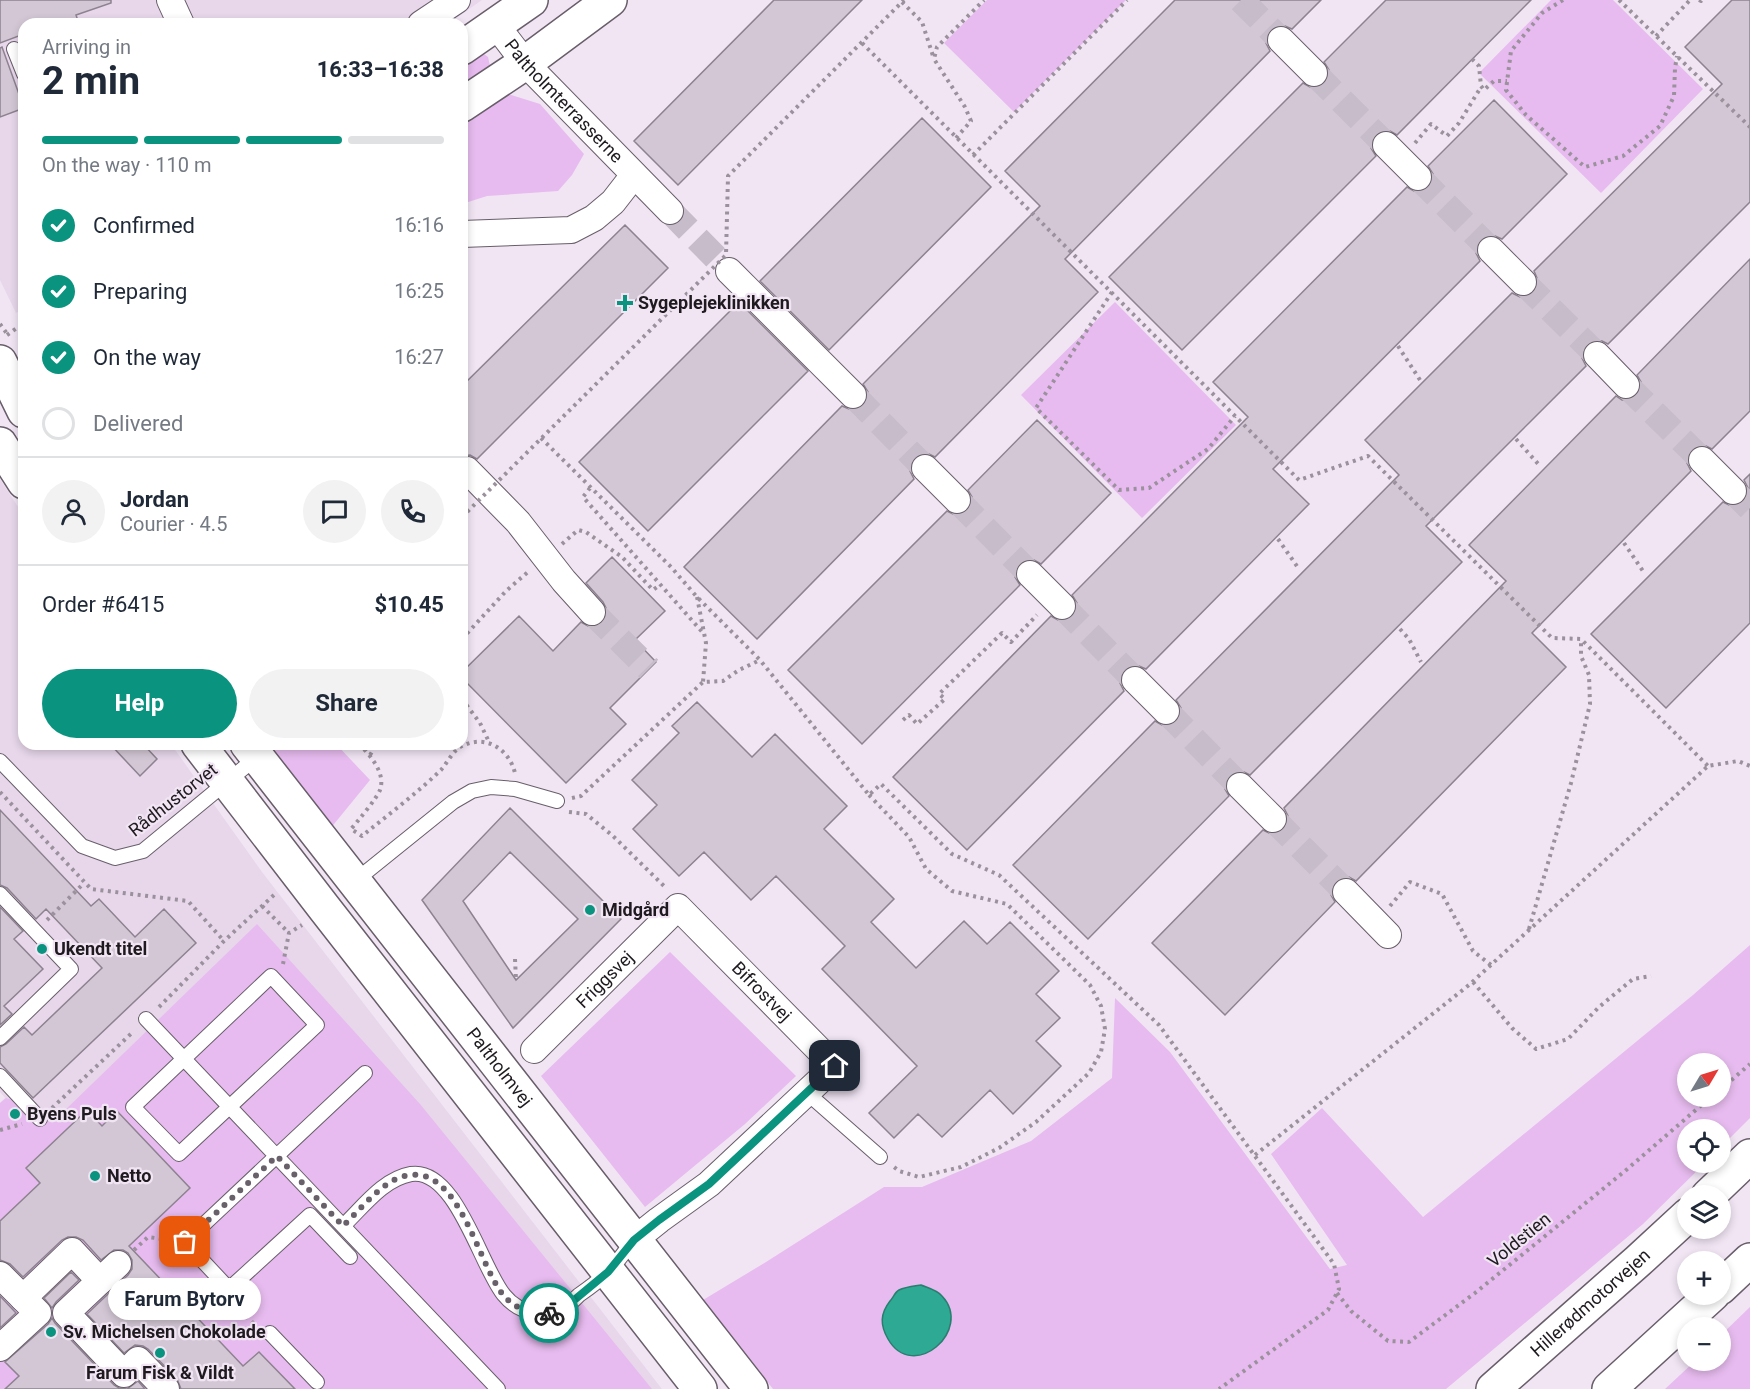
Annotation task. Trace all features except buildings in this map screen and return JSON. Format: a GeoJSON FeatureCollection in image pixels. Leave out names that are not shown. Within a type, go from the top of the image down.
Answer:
{"type":"FeatureCollection","features":[{"type":"Feature","properties":{"kind":"main road"},"geometry":{"type":"LineString","coordinates":[[468,44],[531,0]]}},
{"type":"Feature","properties":{"kind":"main road"},"geometry":{"type":"LineString","coordinates":[[468,101],[525,63],[610,0]]}},
{"type":"Feature","properties":{"kind":"main road"},"geometry":{"type":"LineString","coordinates":[[17,411],[0,363],[18,350]]}},
{"type":"Feature","properties":{"kind":"main road"},"geometry":{"type":"LineString","coordinates":[[0,444],[18,472]]}},
{"type":"Feature","properties":{"kind":"main road"},"geometry":{"type":"LineString","coordinates":[[203,750],[700,1389]]}},
{"type":"Feature","properties":{"kind":"main road","name":"Paltholmvej"},"geometry":{"type":"LineString","coordinates":[[252,750],[751,1389]]}},
{"type":"Feature","properties":{"kind":"main road"},"geometry":{"type":"LineString","coordinates":[[1720,1185],[1750,1156]]}},
{"type":"Feature","properties":{"kind":"main road","name":"Hillerødmotorvejen"},"geometry":{"type":"LineString","coordinates":[[1493,1389],[1677,1225]]}},
{"type":"Feature","properties":{"kind":"main road"},"geometry":{"type":"LineString","coordinates":[[1731,1278],[1750,1260]]}},
{"type":"Feature","properties":{"kind":"main road"},"geometry":{"type":"LineString","coordinates":[[1609,1389],[1701,1305]]}},
{"type":"Feature","properties":{"kind":"street"},"geometry":{"type":"LineString","coordinates":[[170,0],[178,18]]}},
{"type":"Feature","properties":{"kind":"street"},"geometry":{"type":"LineString","coordinates":[[430,18],[457,0]]}},
{"type":"Feature","properties":{"kind":"street","name":"Paltholmterrasserne"},"geometry":{"type":"LineString","coordinates":[[496,25],[525,63],[670,211]]}},
{"type":"Feature","properties":{"kind":"street"},"geometry":{"type":"LineString","coordinates":[[1281,40],[1314,72]]}},
{"type":"Feature","properties":{"kind":"street","name":"Paltholmterrasserne"},"geometry":{"type":"LineString","coordinates":[[468,234],[571,230],[594,218],[613,202],[634,175]]}},
{"type":"Feature","properties":{"kind":"street"},"geometry":{"type":"LineString","coordinates":[[1491,250],[1523,282]]}},
{"type":"Feature","properties":{"kind":"street"},"geometry":{"type":"LineString","coordinates":[[729,271],[853,395]]}},
{"type":"Feature","properties":{"kind":"street"},"geometry":{"type":"LineString","coordinates":[[1597,355],[1626,385]]}},
{"type":"Feature","properties":{"kind":"street"},"geometry":{"type":"LineString","coordinates":[[1702,460],[1733,491]]}},
{"type":"Feature","properties":{"kind":"street"},"geometry":{"type":"LineString","coordinates":[[925,468],[957,500]]}},
{"type":"Feature","properties":{"kind":"street"},"geometry":{"type":"LineString","coordinates":[[468,471],[518,522],[591,612]]}},
{"type":"Feature","properties":{"kind":"street"},"geometry":{"type":"LineString","coordinates":[[1030,574],[1050,610]]}},
{"type":"Feature","properties":{"kind":"street"},"geometry":{"type":"LineString","coordinates":[[1135,680],[1166,711]]}},
{"type":"Feature","properties":{"kind":"street"},"geometry":{"type":"LineString","coordinates":[[1240,786],[1273,819]]}},
{"type":"Feature","properties":{"kind":"street"},"geometry":{"type":"LineString","coordinates":[[1346,892],[1382,929]]}},
{"type":"Feature","properties":{"kind":"street","name":"Friggsvej"},"geometry":{"type":"LineString","coordinates":[[534,1050],[678,907]]}},
{"type":"Feature","properties":{"kind":"street","name":"Bifrostvej"},"geometry":{"type":"LineString","coordinates":[[634,1240],[709,1184],[835,1066],[678,907]]}},
{"type":"Feature","properties":{"kind":"street"},"geometry":{"type":"LineString","coordinates":[[0,1348],[43,1301],[72,1251],[100,1281]]}},
{"type":"Feature","properties":{"kind":"street"},"geometry":{"type":"LineString","coordinates":[[43,1301],[100,1281],[118,1264]]}},
{"type":"Feature","properties":{"kind":"street"},"geometry":{"type":"LineString","coordinates":[[0,1275],[43,1301],[124,1374],[138,1360],[159,1381]]}},
{"type":"Feature","properties":{"kind":"lane"},"geometry":{"type":"LineString","coordinates":[[15,49],[18,57]]}},
{"type":"Feature","properties":{"kind":"lane","name":"Rådhustorvet"},"geometry":{"type":"LineString","coordinates":[[0,761],[82,846],[115,858],[143,850],[226,781],[252,750]]}},
{"type":"Feature","properties":{"kind":"lane"},"geometry":{"type":"LineString","coordinates":[[355,881],[453,802],[472,791],[491,787],[515,789],[557,801]]}},
{"type":"Feature","properties":{"kind":"lane"},"geometry":{"type":"LineString","coordinates":[[0,894],[71,969],[0,1038]]}},
{"type":"Feature","properties":{"kind":"lane"},"geometry":{"type":"LineString","coordinates":[[271,976],[317,1025],[179,1154],[133,1107],[184,1059],[271,976]]}},
{"type":"Feature","properties":{"kind":"lane"},"geometry":{"type":"LineString","coordinates":[[146,1019],[498,1389]]}},
{"type":"Feature","properties":{"kind":"lane"},"geometry":{"type":"LineString","coordinates":[[350,1257],[310,1215],[229,1289],[185,1242],[365,1073]]}},
{"type":"Feature","properties":{"kind":"lane"},"geometry":{"type":"LineString","coordinates":[[0,1076],[40,1119]]}},
{"type":"Feature","properties":{"kind":"lane"},"geometry":{"type":"LineString","coordinates":[[806,1092],[880,1157]]}},
{"type":"Feature","properties":{"kind":"lane"},"geometry":{"type":"LineString","coordinates":[[343,1226],[384,1186],[414,1174],[431,1178],[447,1191],[454,1201],[487,1267],[504,1295],[514,1305],[527,1312],[540,1314],[555,1312],[567,1306],[608,1272],[634,1240]]}},
{"type":"Feature","properties":{"kind":"lane"},"geometry":{"type":"LineString","coordinates":[[265,1331],[317,1382]]}},
{"type":"Feature","properties":{"kind":"path"},"geometry":{"type":"LineString","coordinates":[[934,59],[937,47],[984,0]]}},
{"type":"Feature","properties":{"kind":"path"},"geometry":{"type":"LineString","coordinates":[[973,154],[1127,0]]}},
{"type":"Feature","properties":{"kind":"path"},"geometry":{"type":"LineString","coordinates":[[1563,0],[1542,13],[1511,51],[1506,90],[1526,115],[1585,167],[1623,156],[1660,126],[1674,96],[1677,56]]}},
{"type":"Feature","properties":{"kind":"path"},"geometry":{"type":"LineString","coordinates":[[1619,0],[1750,127]]}},
{"type":"Feature","properties":{"kind":"path"},"geometry":{"type":"LineString","coordinates":[[1656,36],[1690,0]]}},
{"type":"Feature","properties":{"kind":"path"},"geometry":{"type":"LineString","coordinates":[[468,511],[726,255],[728,176],[903,1],[922,22],[934,59],[965,107],[970,121],[956,138]]}},
{"type":"Feature","properties":{"kind":"path"},"geometry":{"type":"LineString","coordinates":[[862,43],[1299,480],[1368,456],[1552,638],[1581,639],[1708,766]]}},
{"type":"Feature","properties":{"kind":"path"},"geometry":{"type":"LineString","coordinates":[[1402,161],[1431,124],[1447,136],[1459,123],[1481,87],[1479,66],[1472,59]]}},
{"type":"Feature","properties":{"kind":"path"},"geometry":{"type":"LineString","coordinates":[[1481,87],[1484,90],[1494,81],[1507,81]]}},
{"type":"Feature","properties":{"kind":"path"},"geometry":{"type":"LineString","coordinates":[[1112,292],[1036,408],[1119,490],[1149,488],[1208,449],[1235,416]]}},
{"type":"Feature","properties":{"kind":"path"},"geometry":{"type":"LineString","coordinates":[[0,324],[8,335],[18,328]]}},
{"type":"Feature","properties":{"kind":"path"},"geometry":{"type":"LineString","coordinates":[[1398,346],[1420,380]]}},
{"type":"Feature","properties":{"kind":"path"},"geometry":{"type":"LineString","coordinates":[[541,438],[671,567],[760,660],[869,795],[909,837],[927,869],[951,891],[1007,904],[1090,985],[1101,1006],[1105,1029],[1101,1052],[1089,1073],[1036,1122],[999,1148],[961,1167],[918,1178],[899,1171],[880,1157]]}},
{"type":"Feature","properties":{"kind":"path"},"geometry":{"type":"LineString","coordinates":[[1516,439],[1540,466]]}},
{"type":"Feature","properties":{"kind":"path"},"geometry":{"type":"LineString","coordinates":[[590,488],[584,497],[704,634]]}},
{"type":"Feature","properties":{"kind":"path"},"geometry":{"type":"LineString","coordinates":[[545,557],[579,530],[586,532],[622,557],[653,590],[660,585]]}},
{"type":"Feature","properties":{"kind":"path"},"geometry":{"type":"LineString","coordinates":[[1278,539],[1299,569]]}},
{"type":"Feature","properties":{"kind":"path"},"geometry":{"type":"LineString","coordinates":[[1624,543],[1645,574]]}},
{"type":"Feature","properties":{"kind":"path"},"geometry":{"type":"LineString","coordinates":[[468,632],[506,591]]}},
{"type":"Feature","properties":{"kind":"path"},"geometry":{"type":"LineString","coordinates":[[698,597],[706,643],[703,682]]}},
{"type":"Feature","properties":{"kind":"path"},"geometry":{"type":"LineString","coordinates":[[903,720],[909,715],[917,724],[945,699],[939,694],[1002,633],[1011,642],[1050,610]]}},
{"type":"Feature","properties":{"kind":"path"},"geometry":{"type":"LineString","coordinates":[[1400,629],[1409,639],[1422,662]]}},
{"type":"Feature","properties":{"kind":"path"},"geometry":{"type":"LineString","coordinates":[[1529,931],[1571,783],[1590,704],[1589,675],[1581,656],[1581,639]]}},
{"type":"Feature","properties":{"kind":"path"},"geometry":{"type":"LineString","coordinates":[[678,907],[666,888],[613,836],[586,814],[562,812],[557,801],[581,796],[703,682],[723,681],[760,660]]}},
{"type":"Feature","properties":{"kind":"path"},"geometry":{"type":"LineString","coordinates":[[468,707],[480,723],[489,742]]}},
{"type":"Feature","properties":{"kind":"path"},"geometry":{"type":"LineString","coordinates":[[468,743],[473,741],[489,742],[502,749],[512,762],[516,777],[515,789]]}},
{"type":"Feature","properties":{"kind":"path"},"geometry":{"type":"LineString","coordinates":[[365,750],[381,774],[380,789],[351,829],[362,836],[441,769],[457,750]]}},
{"type":"Feature","properties":{"kind":"path"},"geometry":{"type":"LineString","coordinates":[[370,755],[373,750]]}},
{"type":"Feature","properties":{"kind":"path"},"geometry":{"type":"LineString","coordinates":[[1255,1155],[1473,982],[1708,766],[1738,761],[1750,766]]}},
{"type":"Feature","properties":{"kind":"path"},"geometry":{"type":"LineString","coordinates":[[869,795],[881,784],[952,854],[999,875],[1159,1025],[1334,1264],[1339,1289],[1328,1310],[1219,1389]]}},
{"type":"Feature","properties":{"kind":"path"},"geometry":{"type":"LineString","coordinates":[[1382,929],[1410,882],[1423,886],[1442,894],[1473,951],[1491,965]]}},
{"type":"Feature","properties":{"kind":"path"},"geometry":{"type":"LineString","coordinates":[[36,931],[84,883]]}},
{"type":"Feature","properties":{"kind":"path"},"geometry":{"type":"LineString","coordinates":[[262,906],[290,933]]}},
{"type":"Feature","properties":{"kind":"path"},"geometry":{"type":"LineString","coordinates":[[271,976],[283,966],[290,933],[300,927]]}},
{"type":"Feature","properties":{"kind":"path"},"geometry":{"type":"LineString","coordinates":[[515,959],[516,980]]}},
{"type":"Feature","properties":{"kind":"path"},"geometry":{"type":"LineString","coordinates":[[1473,982],[1512,1028],[1536,1049],[1568,1040],[1599,1007],[1633,980],[1651,976]]}},
{"type":"Feature","properties":{"kind":"path"},"geometry":{"type":"LineString","coordinates":[[1731,1080],[1750,1064]]}},
{"type":"Feature","properties":{"kind":"path","name":"Voldstien"},"geometry":{"type":"LineString","coordinates":[[1337,1293],[1351,1311],[1388,1341],[1409,1342],[1484,1286],[1699,1107]]}},
{"type":"Feature","properties":{"kind":"path"},"geometry":{"type":"LineString","coordinates":[[118,1264],[148,1237],[185,1242]]}},
{"type":"Feature","properties":{"kind":"path"},"geometry":{"type":"LineString","coordinates":[[231,1300],[265,1331]]}},
{"type":"Feature","properties":{"kind":"shaded area"},"geometry":{"type":"Polygon","coordinates":[[[0,0],[482,0],[456,18],[18,18],[18,312],[16,313],[0,280],[0,0]]]}},
{"type":"Feature","properties":{"kind":"shaded area"},"geometry":{"type":"Polygon","coordinates":[[[987,0],[1126,0],[1014,112],[944,43],[987,0]]]}},
{"type":"Feature","properties":{"kind":"shaded area"},"geometry":{"type":"Polygon","coordinates":[[[1551,0],[1613,0],[1703,89],[1601,193],[1479,73],[1551,0]]]}},
{"type":"Feature","properties":{"kind":"shaded area"},"geometry":{"type":"Polygon","coordinates":[[[479,54],[484,54],[488,57],[490,66],[468,83],[468,60],[479,54]]]}},
{"type":"Feature","properties":{"kind":"shaded area"},"geometry":{"type":"Polygon","coordinates":[[[505,93],[540,104],[584,154],[572,175],[558,191],[487,196],[468,202],[468,120],[505,93]]]}},
{"type":"Feature","properties":{"kind":"shaded area"},"geometry":{"type":"Polygon","coordinates":[[[1115,302],[1236,425],[1142,518],[1021,395],[1115,302]]]}},
{"type":"Feature","properties":{"kind":"shaded area"},"geometry":{"type":"Polygon","coordinates":[[[0,479],[18,507],[18,750],[175,750],[262,872],[662,1389],[0,1389],[0,1103],[5,1098],[0,1092],[0,479]]]}},
{"type":"Feature","properties":{"kind":"shaded area"},"geometry":{"type":"Polygon","coordinates":[[[268,750],[342,750],[370,780],[330,829],[268,750]]]}},
{"type":"Feature","properties":{"kind":"shaded area"},"geometry":{"type":"Polygon","coordinates":[[[257,924],[420,1104],[652,1389],[0,1389],[0,1103],[6,1098],[61,1114],[257,924]]]}},
{"type":"Feature","properties":{"kind":"shaded area"},"geometry":{"type":"Polygon","coordinates":[[[1750,945],[1750,1118],[1731,1137],[1731,1119],[1677,1119],[1677,1173],[1695,1173],[1683,1185],[1677,1185],[1677,1191],[1643,1224],[1446,1389],[773,1389],[703,1300],[884,1187],[922,1187],[1031,1141],[1112,1078],[1115,998],[1170,1052],[1330,1269],[1347,1265],[1271,1154],[1322,1108],[1423,1217],[1693,995],[1750,945]]]}},
{"type":"Feature","properties":{"kind":"shaded area"},"geometry":{"type":"Polygon","coordinates":[[[670,952],[796,1076],[745,1124],[645,1207],[541,1076],[670,952]]]}},
{"type":"Feature","properties":{"kind":"shaded area"},"geometry":{"type":"Polygon","coordinates":[[[921,1285],[942,1296],[950,1309],[951,1323],[946,1336],[936,1347],[925,1354],[911,1356],[899,1351],[888,1339],[882,1324],[883,1315],[898,1291],[921,1285]]]}},
{"type":"Feature","properties":{"kind":"shaded area"},"geometry":{"type":"Polygon","coordinates":[[[1750,1307],[1750,1389],[1665,1389],[1684,1371],[1731,1371],[1731,1325],[1750,1307]]]}},
{"type":"Feature","properties":{"kind":"tunnel"},"geometry":{"type":"LineString","coordinates":[[1241,0],[1281,40]]}},
{"type":"Feature","properties":{"kind":"tunnel"},"geometry":{"type":"LineString","coordinates":[[1314,73],[1386,145]]}},
{"type":"Feature","properties":{"kind":"tunnel"},"geometry":{"type":"LineString","coordinates":[[1418,177],[1491,250]]}},
{"type":"Feature","properties":{"kind":"tunnel"},"geometry":{"type":"LineString","coordinates":[[670,211],[729,271]]}},
{"type":"Feature","properties":{"kind":"tunnel"},"geometry":{"type":"LineString","coordinates":[[1523,282],[1597,355]]}},
{"type":"Feature","properties":{"kind":"tunnel"},"geometry":{"type":"LineString","coordinates":[[1626,385],[1702,460]]}},
{"type":"Feature","properties":{"kind":"tunnel"},"geometry":{"type":"LineString","coordinates":[[853,395],[925,468]]}},
{"type":"Feature","properties":{"kind":"tunnel"},"geometry":{"type":"LineString","coordinates":[[1733,491],[1750,508]]}},
{"type":"Feature","properties":{"kind":"tunnel"},"geometry":{"type":"LineString","coordinates":[[957,500],[1030,574]]}},
{"type":"Feature","properties":{"kind":"tunnel"},"geometry":{"type":"LineString","coordinates":[[1062,606],[1135,680]]}},
{"type":"Feature","properties":{"kind":"tunnel"},"geometry":{"type":"LineString","coordinates":[[592,612],[649,669]]}},
{"type":"Feature","properties":{"kind":"tunnel"},"geometry":{"type":"LineString","coordinates":[[1166,711],[1240,786]]}},
{"type":"Feature","properties":{"kind":"tunnel"},"geometry":{"type":"LineString","coordinates":[[1273,819],[1346,892]]}},
{"type":"Feature","properties":{"kind":"way so far"},"geometry":{"type":"LineString","coordinates":[[185,1242],[277,1156],[343,1226],[384,1186],[405,1176],[423,1175],[438,1183],[454,1201],[487,1267],[504,1295],[514,1305],[527,1312],[549,1313]]}},
{"type":"Feature","properties":{"kind":"place","name":"Sygeplejeklinikken"},"geometry":{"type":"Point","coordinates":[625,303]}},
{"type":"Feature","properties":{"kind":"place","name":"Midgård"},"geometry":{"type":"Point","coordinates":[590,910]}},
{"type":"Feature","properties":{"kind":"place","name":"Ukendt titel"},"geometry":{"type":"Point","coordinates":[42,949]}},
{"type":"Feature","properties":{"kind":"place","name":"Byens Puls"},"geometry":{"type":"Point","coordinates":[15,1114]}},
{"type":"Feature","properties":{"kind":"place","name":"Netto"},"geometry":{"type":"Point","coordinates":[95,1176]}},
{"type":"Feature","properties":{"kind":"place","name":"Farum Bytorv"},"geometry":{"type":"Point","coordinates":[185,1242]}},
{"type":"Feature","properties":{"kind":"place","name":"Sv. Michelsen Chokolade"},"geometry":{"type":"Point","coordinates":[51,1332]}},
{"type":"Feature","properties":{"kind":"place","name":"Farum Fisk & Vildt"},"geometry":{"type":"Point","coordinates":[160,1353]}},
{"type":"Feature","properties":{"kind":"route"},"geometry":{"type":"LineString","coordinates":[[549,1313],[567,1306],[608,1272],[634,1240],[709,1184],[835,1066]]}}]}
